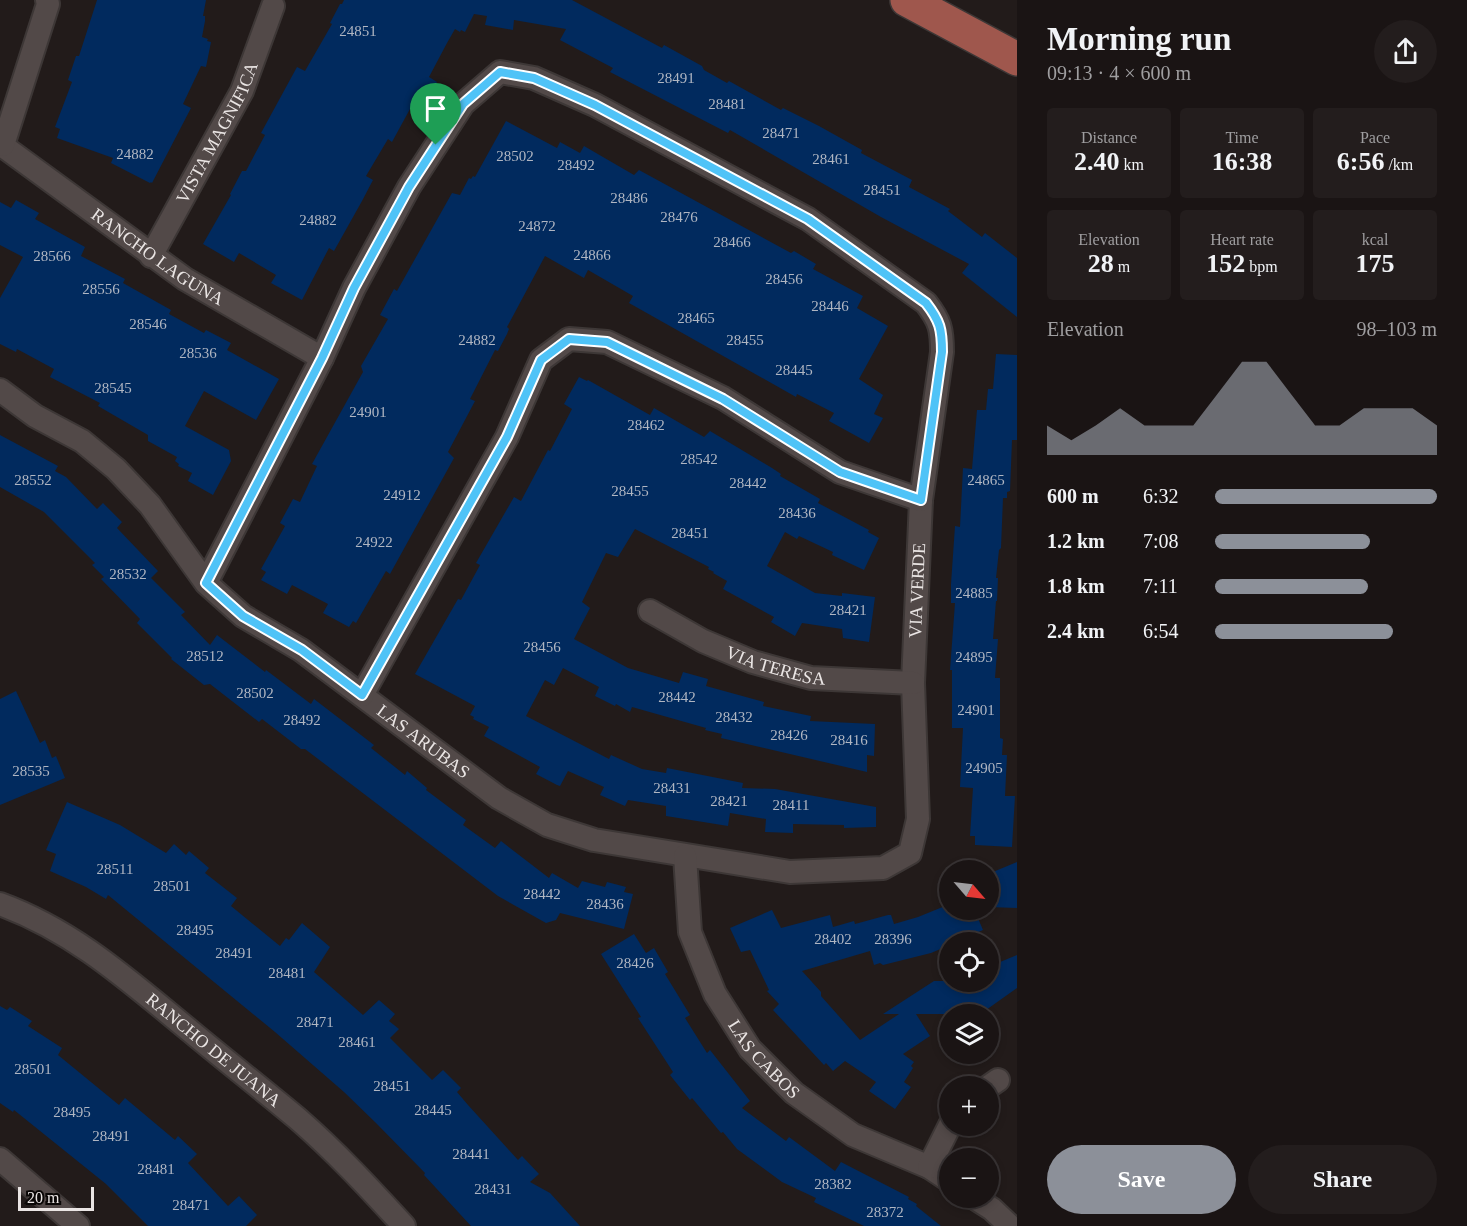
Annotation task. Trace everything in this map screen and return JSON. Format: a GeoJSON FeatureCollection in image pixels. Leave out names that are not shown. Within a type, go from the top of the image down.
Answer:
{"type":"FeatureCollection","features":[{"type":"Feature","properties":{"kind":"main road"},"geometry":{"type":"LineString","coordinates":[[907,0],[1017,60]]}},
{"type":"Feature","properties":{"kind":"street"},"geometry":{"type":"LineString","coordinates":[[1,145],[48,4],[47,0]]}},
{"type":"Feature","properties":{"kind":"street","name":"VISTA MAGNIFICA"},"geometry":{"type":"LineString","coordinates":[[151,256],[242,91],[273,6]]}},
{"type":"Feature","properties":{"kind":"street","name":"VIA VERDE"},"geometry":{"type":"LineString","coordinates":[[322,358],[354,288],[409,187],[463,104],[500,72],[534,78],[595,105],[808,219],[926,303],[942,329],[942,352],[921,500],[913,683],[918,819],[910,853]]}},
{"type":"Feature","properties":{"kind":"street","name":"RANCHO LAGUNA"},"geometry":{"type":"LineString","coordinates":[[1,145],[185,279],[322,358]]}},
{"type":"Feature","properties":{"kind":"street"},"geometry":{"type":"LineString","coordinates":[[362,695],[507,437],[541,360],[569,339],[607,342],[723,399],[840,472],[921,500]]}},
{"type":"Feature","properties":{"kind":"street"},"geometry":{"type":"LineString","coordinates":[[206,583],[322,358]]}},
{"type":"Feature","properties":{"kind":"street","name":"LAS ARUBAS"},"geometry":{"type":"LineString","coordinates":[[0,390],[35,416],[82,441],[116,469],[150,505],[206,583],[243,616],[302,650],[498,798],[547,825],[594,840],[790,872],[883,868],[910,853]]}},
{"type":"Feature","properties":{"kind":"street","name":"VIA TERESA"},"geometry":{"type":"LineString","coordinates":[[650,611],[703,641],[762,665],[811,678],[913,683]]}},
{"type":"Feature","properties":{"kind":"street","name":"LAS CABOS"},"geometry":{"type":"LineString","coordinates":[[685,856],[690,932],[716,994],[750,1049],[794,1093],[853,1135],[929,1167],[939,1174]]}},
{"type":"Feature","properties":{"kind":"street","name":"RANCHO DE JUANA"},"geometry":{"type":"LineString","coordinates":[[0,904],[31,915],[107,963],[299,1120],[353,1171],[404,1226]]}},
{"type":"Feature","properties":{"kind":"street"},"geometry":{"type":"LineString","coordinates":[[929,1167],[944,1136]]}},
{"type":"Feature","properties":{"kind":"street"},"geometry":{"type":"LineString","coordinates":[[0,1159],[78,1226]]}},
{"type":"Feature","properties":{"kind":"street"},"geometry":{"type":"LineString","coordinates":[[990,1208],[1010,1226]]}},
{"type":"Feature","properties":{"kind":"building"},"geometry":{"type":"Polygon","coordinates":[[[97,0],[206,0],[202,37],[211,42],[206,67],[201,66],[183,104],[191,108],[152,183],[111,163],[113,158],[57,138],[60,129],[55,127],[72,82],[68,80],[76,56],[79,56],[97,0]]]}},
{"type":"Feature","properties":{"kind":"building"},"geometry":{"type":"Polygon","coordinates":[[[344,0],[572,0],[662,48],[664,45],[727,83],[729,81],[781,110],[783,108],[819,126],[862,150],[861,153],[912,180],[909,187],[950,209],[948,211],[982,237],[985,233],[1017,258],[1017,317],[962,273],[969,264],[881,217],[730,130],[728,133],[610,72],[613,68],[560,40],[566,29],[514,20],[513,30],[485,25],[487,16],[474,14],[465,32],[455,29],[447,43],[429,77],[437,82],[425,103],[416,98],[392,142],[388,139],[366,176],[373,180],[362,201],[334,251],[329,248],[302,300],[271,283],[276,275],[239,253],[234,262],[203,244],[242,171],[246,171],[265,135],[261,133],[297,67],[305,71],[344,0]]]}},
{"type":"Feature","properties":{"kind":"building"},"geometry":{"type":"Polygon","coordinates":[[[506,121],[557,148],[560,142],[580,153],[584,146],[634,175],[639,170],[791,253],[794,251],[816,264],[813,269],[863,296],[857,308],[888,326],[859,379],[883,395],[874,414],[883,418],[869,443],[829,421],[834,413],[797,394],[796,397],[629,303],[633,296],[588,270],[584,278],[545,256],[507,327],[509,329],[507,334],[498,351],[495,350],[470,399],[475,401],[448,452],[454,458],[390,574],[386,571],[356,623],[353,621],[349,627],[323,613],[328,604],[292,585],[287,594],[261,580],[266,572],[261,569],[285,526],[280,523],[293,499],[300,502],[317,466],[312,464],[363,372],[361,366],[388,319],[380,315],[394,289],[397,291],[452,193],[460,195],[469,178],[475,177],[506,121]]]}},
{"type":"Feature","properties":{"kind":"building"},"geometry":{"type":"Polygon","coordinates":[[[16,200],[39,213],[35,219],[85,247],[81,256],[125,279],[123,283],[171,310],[169,314],[204,333],[206,330],[231,343],[227,350],[279,379],[256,420],[204,391],[185,426],[229,450],[231,461],[213,495],[188,481],[192,473],[178,466],[179,464],[175,461],[177,457],[148,441],[148,435],[98,406],[100,403],[50,377],[54,369],[17,349],[16,352],[0,344],[0,298],[23,257],[0,245],[0,202],[11,208],[16,200]]]}},
{"type":"Feature","properties":{"kind":"building"},"geometry":{"type":"Polygon","coordinates":[[[996,354],[1017,355],[1017,440],[1012,440],[1010,491],[1007,492],[1007,498],[1003,498],[993,639],[998,639],[995,678],[1000,678],[1002,755],[1007,755],[1005,796],[1015,796],[1012,847],[975,845],[975,836],[970,836],[973,788],[960,787],[963,728],[952,728],[952,670],[950,670],[955,603],[951,603],[951,584],[955,526],[960,527],[963,468],[972,469],[977,410],[986,410],[988,389],[993,389],[996,354]]]}},
{"type":"Feature","properties":{"kind":"building"},"geometry":{"type":"Polygon","coordinates":[[[579,377],[650,415],[654,408],[704,437],[710,431],[820,499],[818,503],[869,530],[868,532],[879,538],[864,570],[832,555],[833,552],[799,536],[797,539],[785,532],[767,566],[815,593],[875,597],[869,642],[843,638],[842,629],[802,623],[795,636],[771,622],[774,617],[723,589],[727,581],[713,573],[708,569],[709,567],[635,529],[618,557],[606,553],[582,602],[590,608],[574,639],[628,668],[679,683],[683,672],[708,679],[706,686],[764,702],[763,706],[811,716],[810,721],[875,724],[874,756],[867,755],[867,772],[721,738],[722,734],[705,730],[706,728],[632,707],[630,712],[616,704],[615,706],[595,696],[599,687],[563,668],[554,685],[545,680],[526,716],[609,759],[611,755],[642,769],[666,773],[667,768],[743,783],[742,788],[775,789],[876,807],[876,827],[844,828],[844,825],[793,824],[793,833],[765,832],[766,819],[730,813],[728,826],[666,816],[666,806],[628,800],[625,806],[600,795],[604,787],[568,771],[560,786],[536,774],[540,767],[484,736],[489,727],[470,715],[475,706],[415,674],[458,599],[461,600],[480,565],[476,563],[514,497],[521,501],[548,450],[550,451],[572,409],[564,404],[579,377]]]}},
{"type":"Feature","properties":{"kind":"building"},"geometry":{"type":"Polygon","coordinates":[[[0,435],[58,466],[55,471],[66,477],[97,509],[103,503],[122,522],[117,528],[158,571],[151,578],[185,612],[181,615],[210,645],[217,635],[311,704],[314,699],[374,745],[371,748],[405,775],[407,771],[427,788],[426,790],[466,820],[463,825],[495,848],[501,841],[549,878],[552,873],[578,888],[582,881],[605,887],[607,882],[626,887],[624,892],[633,894],[624,929],[560,913],[556,920],[546,923],[498,896],[305,749],[301,749],[262,719],[259,722],[210,684],[204,685],[171,659],[137,623],[140,619],[101,579],[104,577],[92,565],[95,563],[44,512],[0,487],[0,435]]]}},
{"type":"Feature","properties":{"kind":"building"},"geometry":{"type":"Polygon","coordinates":[[[16,691],[40,743],[45,740],[52,758],[56,756],[65,778],[0,805],[0,699],[16,691]]]}},
{"type":"Feature","properties":{"kind":"building"},"geometry":{"type":"Polygon","coordinates":[[[67,802],[120,825],[166,853],[174,844],[186,855],[189,851],[209,868],[205,873],[237,898],[231,906],[280,946],[286,938],[289,940],[302,923],[330,947],[314,972],[363,1015],[379,1000],[395,1014],[389,1021],[399,1029],[390,1038],[432,1080],[443,1070],[461,1088],[457,1092],[518,1160],[522,1156],[539,1174],[530,1182],[550,1193],[580,1226],[471,1226],[424,1175],[425,1173],[376,1123],[275,1032],[108,895],[106,899],[50,871],[56,854],[46,850],[67,802]]]}},
{"type":"Feature","properties":{"kind":"building"},"geometry":{"type":"Polygon","coordinates":[[[1017,862],[1017,908],[999,907],[999,869],[1017,862]]]}},
{"type":"Feature","properties":{"kind":"building"},"geometry":{"type":"Polygon","coordinates":[[[939,908],[939,920],[979,920],[983,930],[939,932],[939,950],[883,965],[880,963],[874,965],[870,951],[802,971],[860,1040],[899,1014],[883,1014],[934,981],[939,981],[939,992],[999,992],[999,962],[1017,955],[1017,988],[994,1004],[939,1004],[939,1014],[916,1014],[930,1036],[903,1054],[914,1062],[904,1082],[911,1087],[895,1109],[869,1091],[876,1082],[845,1061],[833,1071],[826,1063],[824,1065],[773,1010],[779,1004],[767,991],[769,990],[750,950],[741,952],[730,928],[772,910],[781,928],[830,915],[833,927],[888,915],[891,915],[894,924],[939,908]]]}},
{"type":"Feature","properties":{"kind":"building"},"geometry":{"type":"Polygon","coordinates":[[[634,934],[646,953],[654,948],[668,972],[665,974],[690,1015],[685,1018],[707,1053],[710,1050],[750,1101],[742,1108],[786,1141],[789,1137],[835,1171],[841,1162],[909,1197],[908,1199],[917,1204],[916,1206],[941,1226],[864,1226],[814,1202],[816,1198],[782,1182],[737,1149],[692,1098],[690,1100],[670,1075],[673,1072],[601,954],[634,934]]]}},
{"type":"Feature","properties":{"kind":"building"},"geometry":{"type":"Polygon","coordinates":[[[0,1006],[7,1010],[10,1007],[32,1021],[28,1026],[62,1048],[58,1055],[119,1105],[125,1098],[175,1140],[178,1136],[197,1154],[188,1163],[228,1206],[239,1196],[257,1215],[246,1226],[148,1226],[106,1184],[14,1110],[13,1112],[0,1103],[0,1006]]]}},
{"type":"Feature","properties":{"kind":"route"},"geometry":{"type":"LineString","coordinates":[[500,72],[534,78],[595,105],[808,219],[926,303],[942,329],[942,352],[921,500],[840,472],[723,399],[607,342],[569,339],[541,360],[507,437],[362,695],[302,650],[243,616],[206,583],[322,358],[354,288],[409,187],[436,145],[463,104],[500,72]]}}]}
